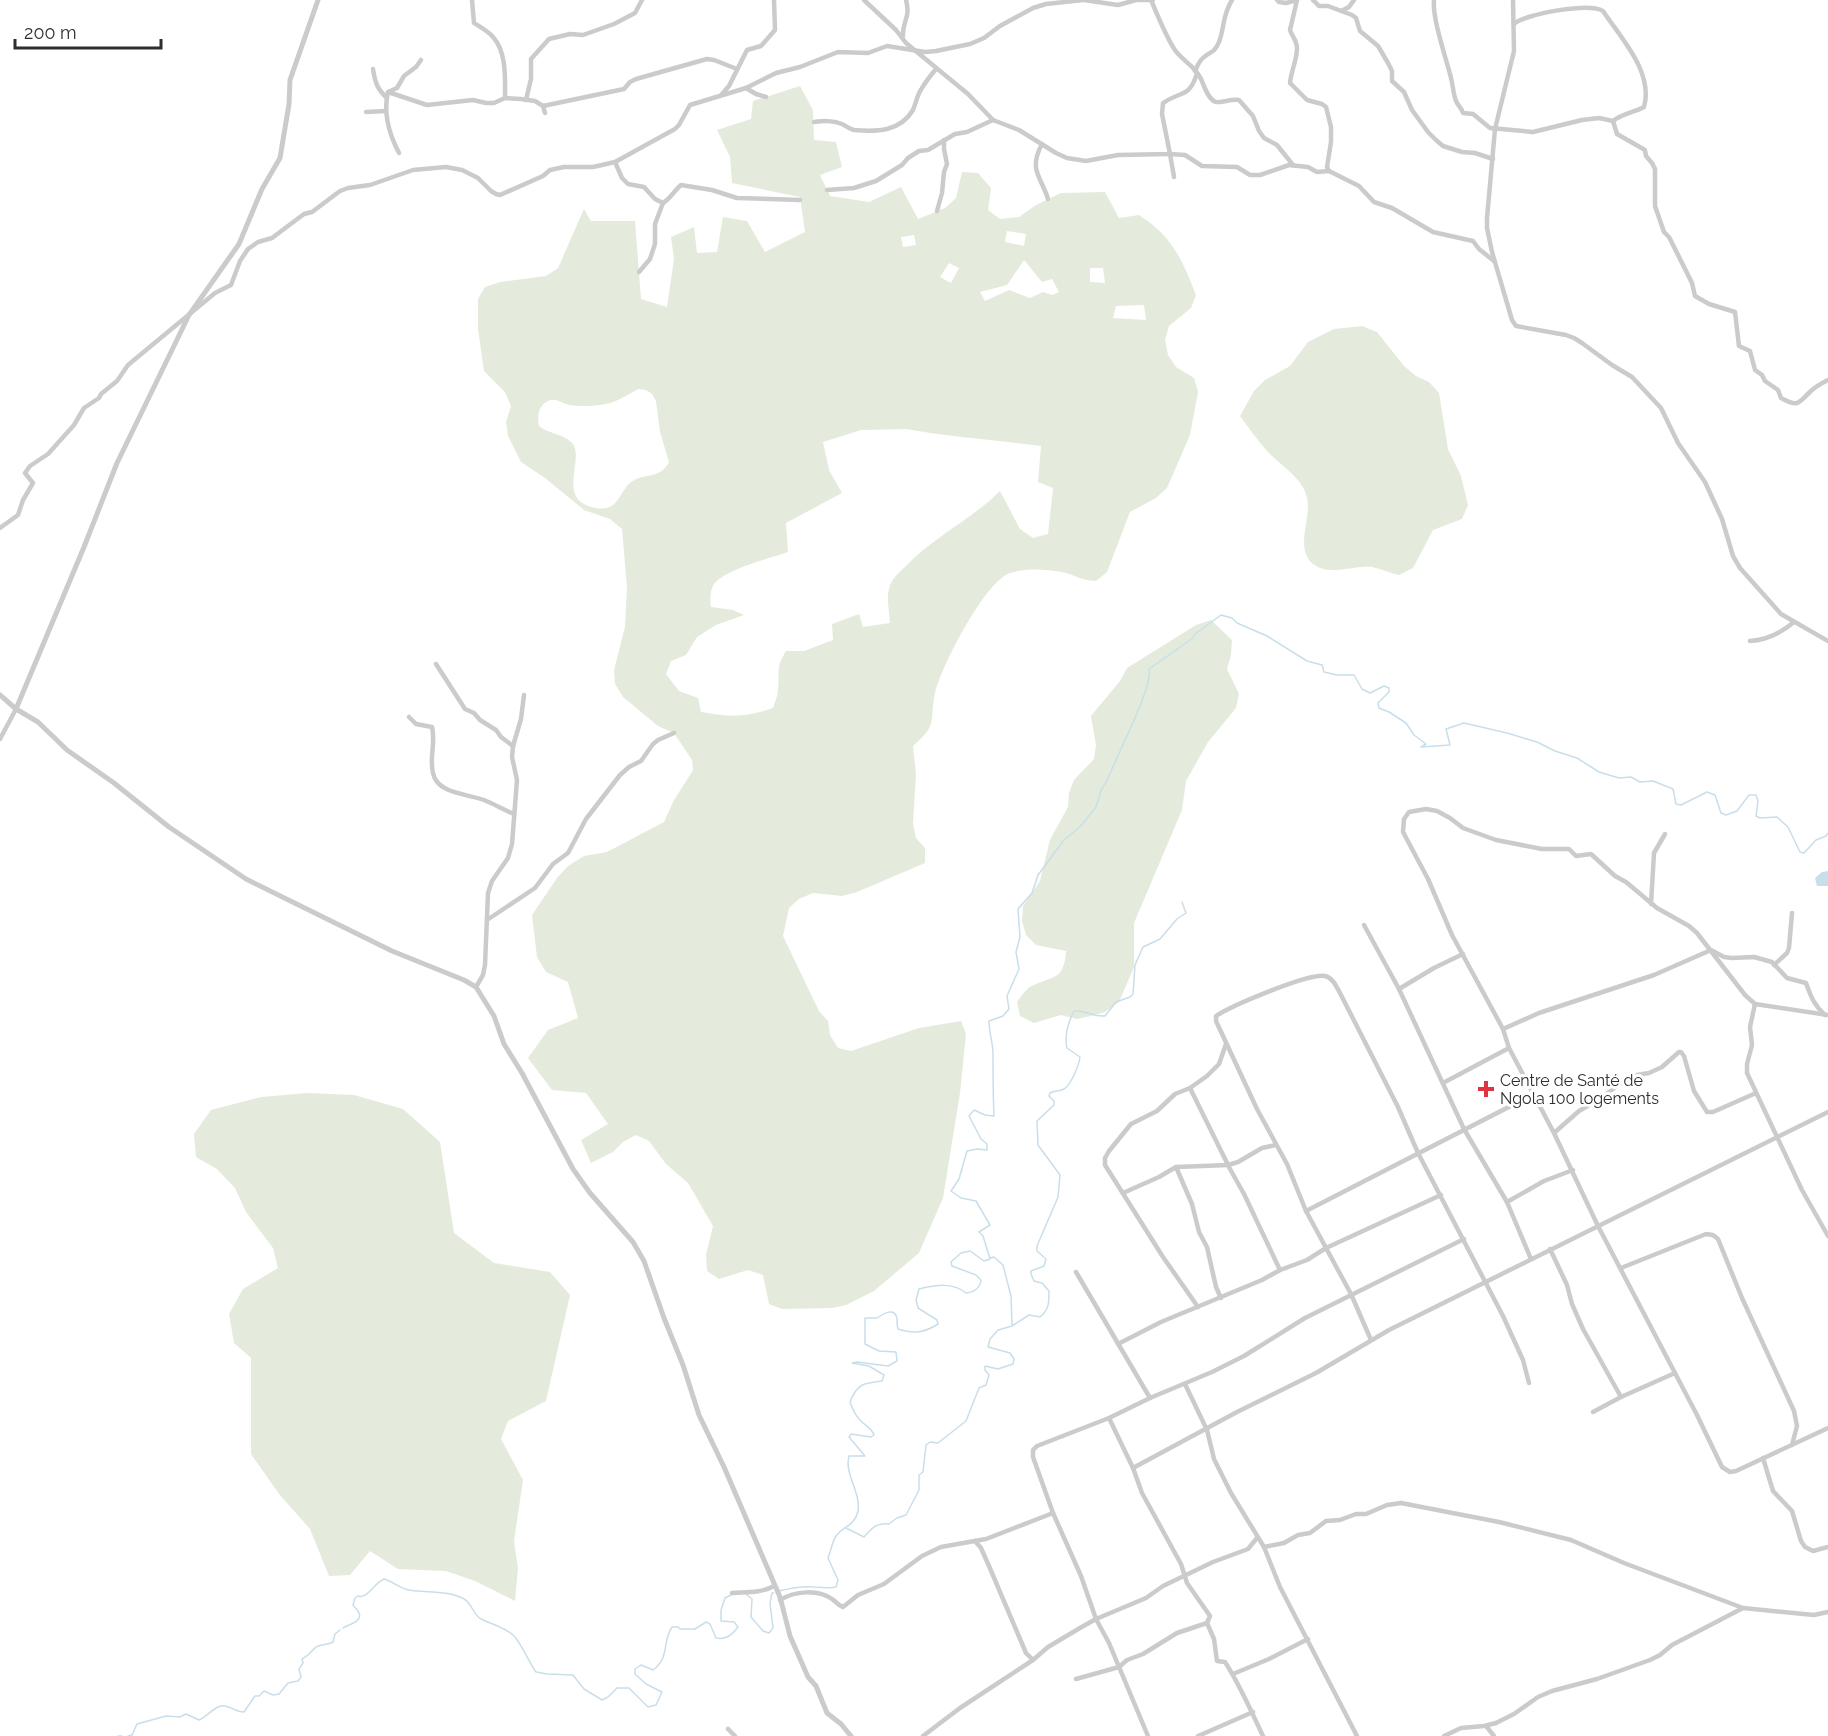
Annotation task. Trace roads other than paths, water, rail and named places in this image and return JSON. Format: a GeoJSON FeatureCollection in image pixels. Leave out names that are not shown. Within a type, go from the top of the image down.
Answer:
{"type":"FeatureCollection","features":[{"type":"Feature","properties":{"kind":"street"},"geometry":{"type":"LineString","coordinates":[[0,739],[16,709],[117,463],[189,315],[238,244],[262,189],[280,158],[289,104],[290,80],[318,0]]}},
{"type":"Feature","properties":{"kind":"street"},"geometry":{"type":"LineString","coordinates":[[472,0],[474,23],[495,39],[501,52],[505,72],[505,98]]}},
{"type":"Feature","properties":{"kind":"street"},"geometry":{"type":"LineString","coordinates":[[526,100],[531,79],[531,59],[549,39],[570,34],[583,35],[614,24],[635,13],[642,0]]}},
{"type":"Feature","properties":{"kind":"street"},"geometry":{"type":"LineString","coordinates":[[720,97],[729,86],[747,50],[761,46],[775,30],[774,0]]}},
{"type":"Feature","properties":{"kind":"street"},"geometry":{"type":"LineString","coordinates":[[864,0],[914,50],[968,94],[993,120],[1019,130],[1067,158],[1086,161],[1118,156],[1170,154],[1185,155],[1202,166],[1237,167],[1250,175],[1260,175],[1289,165],[1308,167],[1317,172],[1329,171],[1359,186],[1374,202],[1392,208],[1433,232],[1473,241],[1495,263]]}},
{"type":"Feature","properties":{"kind":"street"},"geometry":{"type":"LineString","coordinates":[[903,39],[908,16],[906,0]]}},
{"type":"Feature","properties":{"kind":"street"},"geometry":{"type":"LineString","coordinates":[[0,528],[18,515],[23,500],[33,483],[25,473],[30,466],[48,454],[74,425],[84,408],[117,381],[128,365],[215,293],[231,285],[240,261],[248,249],[258,242],[272,238],[304,214],[312,212],[340,191],[348,188],[370,184],[413,170],[446,167],[462,170],[478,178],[491,191],[501,195],[543,176],[550,170],[564,167],[593,167],[615,162],[675,129],[690,105],[696,102],[746,88],[776,73],[800,67],[838,52],[868,52],[887,46],[936,51],[970,44],[1034,8],[1046,4],[1084,0],[1108,1],[1118,5],[1136,0],[1152,0],[1175,51],[1188,61],[1202,80],[1203,87],[1213,101],[1218,103],[1231,99],[1239,100],[1252,116],[1258,131],[1264,138],[1277,145],[1293,165]]}},
{"type":"Feature","properties":{"kind":"street"},"geometry":{"type":"LineString","coordinates":[[1174,177],[1162,114],[1163,103],[1188,91],[1194,83],[1203,57],[1213,53],[1220,41],[1224,15],[1232,0]]}},
{"type":"Feature","properties":{"kind":"street"},"geometry":{"type":"LineString","coordinates":[[1277,0],[1286,3],[1297,0],[1290,30],[1296,40],[1297,48],[1290,83],[1307,100],[1326,107],[1331,127],[1327,161],[1329,171]]}},
{"type":"Feature","properties":{"kind":"street"},"geometry":{"type":"LineString","coordinates":[[1313,0],[1319,6],[1328,6],[1356,18],[1360,31],[1378,46],[1392,71],[1392,81],[1404,92],[1412,110],[1436,140],[1443,146],[1493,159]]}},
{"type":"Feature","properties":{"kind":"street"},"geometry":{"type":"LineString","coordinates":[[1341,11],[1349,7],[1354,0]]}},
{"type":"Feature","properties":{"kind":"street"},"geometry":{"type":"LineString","coordinates":[[1434,0],[1433,6],[1456,101],[1462,113],[1473,114],[1490,128],[1533,132],[1582,120],[1599,118],[1613,121],[1621,115],[1644,107],[1644,82],[1633,54],[1599,8],[1583,7],[1536,14],[1519,19],[1514,24]]}},
{"type":"Feature","properties":{"kind":"street"},"geometry":{"type":"LineString","coordinates":[[1514,0],[1514,51],[1495,129],[1489,184],[1488,228],[1495,263],[1512,320],[1516,326],[1566,335],[1582,343],[1632,377],[1661,408],[1678,443],[1711,494],[1736,562],[1778,611],[1828,641]]}},
{"type":"Feature","properties":{"kind":"street"},"geometry":{"type":"LineString","coordinates":[[543,106],[624,88],[636,79],[707,59],[737,69]]}},
{"type":"Feature","properties":{"kind":"street"},"geometry":{"type":"LineString","coordinates":[[387,95],[397,88],[404,76],[421,60]]}},
{"type":"Feature","properties":{"kind":"street"},"geometry":{"type":"LineString","coordinates":[[373,69],[378,90],[387,95],[427,105],[473,100],[494,103],[505,98],[535,101],[543,106],[545,113]]}},
{"type":"Feature","properties":{"kind":"street"},"geometry":{"type":"LineString","coordinates":[[814,122],[831,121],[855,130],[867,129],[880,132],[891,128],[901,122],[914,108],[916,98],[936,69]]}},
{"type":"Feature","properties":{"kind":"street"},"geometry":{"type":"LineString","coordinates":[[746,88],[766,97]]}},
{"type":"Feature","properties":{"kind":"street"},"geometry":{"type":"LineString","coordinates":[[387,95],[386,111],[392,140],[399,153]]}},
{"type":"Feature","properties":{"kind":"street"},"geometry":{"type":"LineString","coordinates":[[366,112],[386,111]]}},
{"type":"Feature","properties":{"kind":"street"},"geometry":{"type":"LineString","coordinates":[[826,190],[854,188],[876,181],[919,152],[928,150],[955,134],[979,128],[993,120]]}},
{"type":"Feature","properties":{"kind":"street"},"geometry":{"type":"LineString","coordinates":[[1613,121],[1617,134],[1645,150],[1646,156],[1653,163],[1656,206],[1664,232],[1669,237],[1692,284],[1695,297],[1735,312],[1739,346],[1750,351],[1755,370],[1778,390],[1781,398],[1792,404],[1801,403],[1808,393],[1828,380]]}},
{"type":"Feature","properties":{"kind":"street"},"geometry":{"type":"LineString","coordinates":[[937,211],[947,164],[944,140]]}},
{"type":"Feature","properties":{"kind":"street"},"geometry":{"type":"LineString","coordinates":[[1042,144],[1036,161],[1036,172],[1048,199]]}},
{"type":"Feature","properties":{"kind":"street"},"geometry":{"type":"LineString","coordinates":[[615,162],[622,178],[628,184],[644,187],[655,199],[663,203]]}},
{"type":"Feature","properties":{"kind":"street"},"geometry":{"type":"LineString","coordinates":[[639,272],[650,259],[655,244],[655,224],[663,203],[669,200],[673,192],[681,185],[712,190],[737,198],[800,200]]}},
{"type":"Feature","properties":{"kind":"street"},"geometry":{"type":"LineString","coordinates":[[1750,641],[1767,638],[1794,622]]}},
{"type":"Feature","properties":{"kind":"street"},"geometry":{"type":"LineString","coordinates":[[436,664],[465,709],[474,713],[513,746]]}},
{"type":"Feature","properties":{"kind":"street"},"geometry":{"type":"LineString","coordinates":[[0,695],[16,709],[38,722],[67,750],[114,783],[169,827],[246,879],[392,951],[476,987],[494,1016],[509,1054],[522,1073],[573,1169],[590,1193],[638,1248],[683,1365],[699,1415],[724,1467],[780,1598],[790,1636],[825,1708],[851,1736]]}},
{"type":"Feature","properties":{"kind":"street"},"geometry":{"type":"LineString","coordinates":[[476,987],[483,975],[488,892],[508,858],[512,844],[517,780],[512,757],[524,695]]}},
{"type":"Feature","properties":{"kind":"street"},"geometry":{"type":"LineString","coordinates":[[409,717],[416,724],[432,727],[434,736],[433,773],[436,781],[446,789],[483,800],[514,814]]}},
{"type":"Feature","properties":{"kind":"street"},"geometry":{"type":"LineString","coordinates":[[487,920],[535,888],[553,864],[568,853],[586,819],[620,776],[641,761],[658,740],[674,733]]}},
{"type":"Feature","properties":{"kind":"street"},"geometry":{"type":"LineString","coordinates":[[1826,1015],[1755,1004],[1745,995],[1711,950],[1689,926],[1651,903],[1626,882],[1615,876],[1591,854],[1576,856],[1569,849],[1542,849],[1496,840],[1463,828],[1437,811],[1426,809],[1409,812],[1404,819],[1403,832],[1428,879],[1452,934],[1503,1029],[1509,1048],[1554,1132],[1598,1226],[1722,1467],[1730,1472],[1736,1471],[1828,1428]]}},
{"type":"Feature","properties":{"kind":"street"},"geometry":{"type":"LineString","coordinates":[[1651,903],[1654,853],[1665,834]]}},
{"type":"Feature","properties":{"kind":"street"},"geometry":{"type":"LineString","coordinates":[[1774,965],[1787,953],[1789,948],[1792,913]]}},
{"type":"Feature","properties":{"kind":"street"},"geometry":{"type":"LineString","coordinates":[[1364,925],[1399,989],[1464,1130],[1507,1202],[1531,1259]]}},
{"type":"Feature","properties":{"kind":"street"},"geometry":{"type":"LineString","coordinates":[[1711,950],[1724,957],[1754,957],[1772,962],[1787,978],[1806,983],[1810,997],[1826,1015]]}},
{"type":"Feature","properties":{"kind":"street"},"geometry":{"type":"LineString","coordinates":[[1503,1029],[1539,1013],[1654,975],[1711,950]]}},
{"type":"Feature","properties":{"kind":"street"},"geometry":{"type":"LineString","coordinates":[[1399,989],[1463,954]]}},
{"type":"Feature","properties":{"kind":"street"},"geometry":{"type":"LineString","coordinates":[[1371,1340],[1351,1294],[1306,1211],[1287,1164],[1216,1021],[1216,1016],[1224,1011],[1311,977],[1325,976],[1333,981],[1518,1348],[1529,1383]]}},
{"type":"Feature","properties":{"kind":"street"},"geometry":{"type":"LineString","coordinates":[[1755,1004],[1750,1027],[1752,1044],[1747,1073],[1802,1190],[1828,1236]]}},
{"type":"Feature","properties":{"kind":"street"},"geometry":{"type":"LineString","coordinates":[[1198,1307],[1163,1257],[1105,1165],[1105,1158],[1108,1151],[1131,1124],[1157,1110],[1175,1094],[1190,1088],[1207,1076],[1219,1064],[1226,1044]]}},
{"type":"Feature","properties":{"kind":"street"},"geometry":{"type":"LineString","coordinates":[[1443,1083],[1509,1048]]}},
{"type":"Feature","properties":{"kind":"street"},"geometry":{"type":"LineString","coordinates":[[1554,1132],[1579,1111],[1625,1080],[1662,1067],[1679,1052],[1682,1052],[1684,1056],[1694,1091],[1707,1112],[1713,1112],[1756,1093]]}},
{"type":"Feature","properties":{"kind":"street"},"geometry":{"type":"LineString","coordinates":[[1190,1088],[1280,1270]]}},
{"type":"Feature","properties":{"kind":"street"},"geometry":{"type":"LineString","coordinates":[[1306,1211],[1534,1094]]}},
{"type":"Feature","properties":{"kind":"street"},"geometry":{"type":"LineString","coordinates":[[1133,1468],[1316,1373],[1371,1340],[1828,1112]]}},
{"type":"Feature","properties":{"kind":"street"},"geometry":{"type":"LineString","coordinates":[[1123,1193],[1176,1167],[1228,1165],[1262,1148],[1276,1145]]}},
{"type":"Feature","properties":{"kind":"street"},"geometry":{"type":"LineString","coordinates":[[1176,1167],[1192,1204],[1198,1232],[1207,1247],[1216,1287],[1221,1298]]}},
{"type":"Feature","properties":{"kind":"street"},"geometry":{"type":"LineString","coordinates":[[1507,1202],[1544,1181],[1573,1170]]}},
{"type":"Feature","properties":{"kind":"street"},"geometry":{"type":"LineString","coordinates":[[1118,1344],[1161,1322],[1308,1260],[1326,1248],[1441,1195]]}},
{"type":"Feature","properties":{"kind":"street"},"geometry":{"type":"LineString","coordinates":[[1621,1268],[1706,1234],[1718,1239],[1742,1298],[1794,1411],[1797,1426],[1792,1445]]}},
{"type":"Feature","properties":{"kind":"street"},"geometry":{"type":"LineString","coordinates":[[1148,1736],[1109,1643],[1096,1619],[1081,1576],[1053,1513],[1033,1457],[1033,1450],[1037,1446],[1109,1418],[1244,1356],[1305,1318],[1464,1239]]}},
{"type":"Feature","properties":{"kind":"street"},"geometry":{"type":"LineString","coordinates":[[1550,1249],[1567,1285],[1583,1329],[1621,1397]]}},
{"type":"Feature","properties":{"kind":"street"},"geometry":{"type":"LineString","coordinates":[[1076,1272],[1150,1398]]}},
{"type":"Feature","properties":{"kind":"street"},"geometry":{"type":"LineString","coordinates":[[1593,1412],[1675,1373]]}},
{"type":"Feature","properties":{"kind":"street"},"geometry":{"type":"LineString","coordinates":[[1185,1384],[1207,1430],[1214,1459],[1264,1547],[1280,1587],[1357,1736]]}},
{"type":"Feature","properties":{"kind":"street"},"geometry":{"type":"LineString","coordinates":[[1109,1418],[1133,1468],[1142,1493],[1181,1564],[1184,1577],[1210,1616],[1207,1623],[1214,1639],[1217,1661],[1225,1662],[1233,1674],[1263,1736]]}},
{"type":"Feature","properties":{"kind":"street"},"geometry":{"type":"LineString","coordinates":[[1763,1458],[1773,1491],[1792,1511],[1805,1547],[1813,1551],[1828,1547]]}},
{"type":"Feature","properties":{"kind":"street"},"geometry":{"type":"LineString","coordinates":[[1264,1547],[1284,1543],[1298,1535],[1310,1533],[1326,1521],[1366,1514],[1387,1505],[1401,1503],[1499,1522],[1571,1540],[1624,1563],[1743,1608],[1814,1615],[1828,1612]]}},
{"type":"Feature","properties":{"kind":"street"},"geometry":{"type":"LineString","coordinates":[[780,1598],[801,1592],[812,1593],[825,1595],[833,1599],[838,1606],[843,1607],[858,1595],[884,1584],[922,1556],[941,1546],[986,1539],[1053,1513]]}},
{"type":"Feature","properties":{"kind":"street"},"geometry":{"type":"LineString","coordinates":[[923,1736],[960,1708],[1033,1660],[1048,1647],[1096,1619],[1146,1598],[1163,1586],[1213,1562],[1248,1549],[1257,1538]]}},
{"type":"Feature","properties":{"kind":"street"},"geometry":{"type":"LineString","coordinates":[[975,1541],[981,1548],[1026,1653],[1033,1660]]}},
{"type":"Feature","properties":{"kind":"street"},"geometry":{"type":"LineString","coordinates":[[732,1593],[762,1591],[775,1586]]}},
{"type":"Feature","properties":{"kind":"street"},"geometry":{"type":"LineString","coordinates":[[1444,1736],[1461,1728],[1486,1726],[1514,1714],[1532,1700],[1552,1691],[1597,1679],[1650,1660],[1672,1645],[1743,1608]]}},
{"type":"Feature","properties":{"kind":"street"},"geometry":{"type":"LineString","coordinates":[[1076,1679],[1119,1667],[1127,1660],[1143,1654],[1177,1633],[1207,1623]]}},
{"type":"Feature","properties":{"kind":"street"},"geometry":{"type":"LineString","coordinates":[[1233,1674],[1308,1640]]}},
{"type":"Feature","properties":{"kind":"street"},"geometry":{"type":"LineString","coordinates":[[1198,1736],[1253,1712]]}},
{"type":"Feature","properties":{"kind":"street"},"geometry":{"type":"LineString","coordinates":[[1486,1726],[1494,1736]]}},
{"type":"Feature","properties":{"kind":"street"},"geometry":{"type":"LineString","coordinates":[[728,1730],[735,1736]]}},
{"type":"Feature","properties":{"kind":"water"},"geometry":{"type":"Polygon","coordinates":[[[1828,871],[1828,886],[1817,886],[1815,878],[1822,872],[1828,871]]]}},
{"type":"Feature","properties":{"kind":"waterway"},"geometry":{"type":"LineString","coordinates":[[779,1591],[802,1587],[836,1587],[838,1580],[828,1558],[836,1536],[852,1523],[858,1511],[857,1497],[849,1470],[849,1456],[865,1456],[849,1437],[851,1434],[871,1437],[874,1435],[857,1416],[850,1402],[858,1388],[865,1384],[882,1381],[884,1375],[869,1366],[852,1363],[888,1366],[897,1361],[896,1352],[879,1351],[865,1344],[865,1318],[877,1318],[891,1312],[896,1315],[898,1329],[909,1332],[928,1329],[938,1324],[937,1320],[918,1308],[916,1300],[919,1289],[944,1285],[955,1287],[966,1293],[974,1291],[981,1280],[976,1275],[952,1266],[951,1262],[961,1253],[970,1251],[984,1261],[990,1259],[983,1236],[979,1232],[990,1225],[976,1201],[961,1198],[951,1191],[959,1179],[967,1151],[987,1150],[987,1144],[981,1139],[969,1116],[974,1110],[994,1116],[993,1050],[989,1021],[1003,1016],[1009,1009],[1007,996],[1019,969],[1016,952],[1020,937],[1018,909],[1032,893],[1038,875],[1064,840],[1080,827],[1096,807],[1102,788],[1140,706],[1149,678],[1149,669],[1221,615],[1232,618],[1237,623],[1267,636],[1307,661],[1322,665],[1324,672],[1354,675],[1362,689],[1370,693],[1384,686],[1389,688],[1389,692],[1378,703],[1379,708],[1406,723],[1414,735],[1426,744],[1421,747],[1450,745],[1446,729],[1464,723],[1537,742],[1577,758],[1599,772],[1619,778],[1631,777],[1640,782],[1653,781],[1673,789],[1676,804],[1681,805],[1707,792],[1715,795],[1721,813],[1726,815],[1737,811],[1749,795],[1756,795],[1758,801],[1756,816],[1760,818],[1777,817],[1788,827],[1800,852],[1804,853],[1816,840],[1828,833]]}},
{"type":"Feature","properties":{"kind":"waterway"},"geometry":{"type":"LineString","coordinates":[[846,1528],[864,1537],[875,1526],[889,1524],[906,1515],[919,1490],[919,1475],[923,1472],[926,1445],[930,1442],[938,1443],[966,1421],[979,1388],[986,1385],[989,1375],[985,1366],[998,1369],[1013,1364],[1014,1359],[1010,1353],[988,1347],[990,1339],[998,1330],[1012,1326],[1029,1315],[1040,1317],[1047,1309],[1049,1291],[1042,1283],[1034,1281],[1031,1271],[1044,1266],[1046,1259],[1037,1251],[1037,1246],[1058,1197],[1060,1175],[1038,1145],[1037,1121],[1054,1105],[1054,1101],[1049,1096],[1050,1093],[1067,1087],[1078,1065],[1080,1057],[1067,1048],[1068,1025],[1074,1011],[1105,1016],[1116,1002],[1133,994],[1135,965],[1143,947],[1160,939],[1177,919],[1186,913],[1182,902]]}},
{"type":"Feature","properties":{"kind":"waterway"},"geometry":{"type":"LineString","coordinates":[[990,1258],[994,1257],[1003,1265],[1011,1296],[1012,1325]]}},
{"type":"Feature","properties":{"kind":"waterway"},"geometry":{"type":"LineString","coordinates":[[343,1628],[359,1619],[359,1613],[353,1605],[355,1598],[365,1595],[384,1579],[409,1590],[451,1594],[467,1601],[481,1619],[503,1628],[514,1636],[536,1672],[573,1675],[584,1689],[602,1700],[617,1688],[629,1688],[648,1707],[656,1705],[662,1692],[646,1684],[635,1674],[635,1669],[641,1665],[653,1670],[658,1665],[664,1655],[672,1627],[695,1629],[706,1622],[710,1624],[716,1638],[726,1638],[731,1635],[738,1627],[734,1622],[721,1621],[721,1610],[725,1598],[733,1594]]}},
{"type":"Feature","properties":{"kind":"waterway"},"geometry":{"type":"LineString","coordinates":[[746,1594],[752,1599],[751,1617],[763,1631],[769,1633],[773,1628],[770,1603],[772,1593],[774,1593]]}},
{"type":"Feature","properties":{"kind":"waterway"},"geometry":{"type":"LineString","coordinates":[[128,1736],[132,1735],[137,1724],[166,1716],[180,1717],[186,1714],[199,1720],[222,1706],[244,1712],[255,1696],[259,1696],[264,1691],[273,1695],[279,1694],[288,1683],[298,1681],[301,1677],[299,1669],[303,1663],[302,1659],[318,1646],[333,1642],[335,1634],[340,1630]]}},
{"type":"Feature","properties":{"kind":"place","name":"Centre de Santé de Ngola 100 logements"},"geometry":{"type":"Point","coordinates":[1486,1089]}}]}
